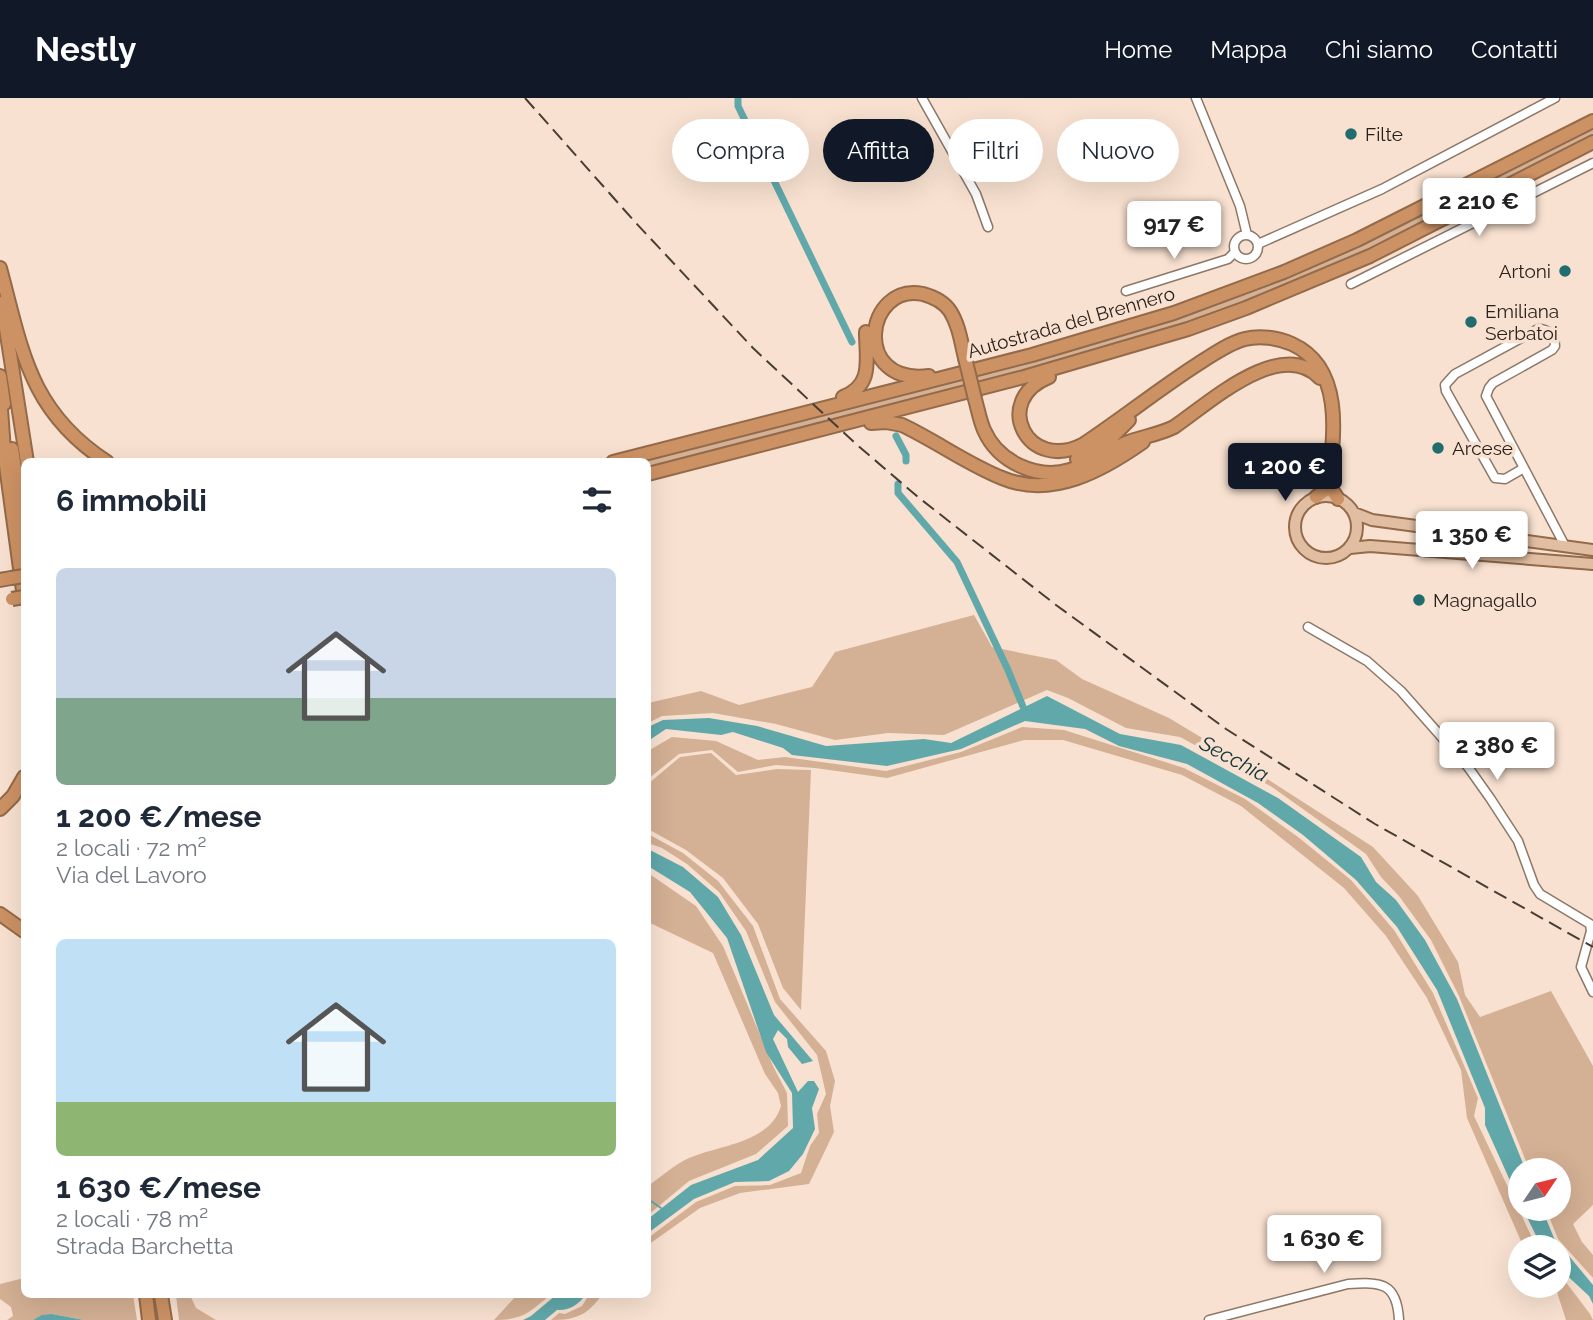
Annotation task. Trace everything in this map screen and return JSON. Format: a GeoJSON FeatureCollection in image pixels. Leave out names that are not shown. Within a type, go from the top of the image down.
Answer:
{"type":"FeatureCollection","features":[{"type":"Feature","properties":{"kind":"highway","name":"Autostrada del Brennero"},"geometry":{"type":"LineString","coordinates":[[629,458],[1032,355],[1162,317],[1284,272],[1413,214],[1593,121]]}},
{"type":"Feature","properties":{"kind":"highway","name":"Autostrada del Brennero"},"geometry":{"type":"LineString","coordinates":[[651,473],[772,444],[1148,342],[1246,307],[1370,256],[1593,142]]}},
{"type":"Feature","properties":{"kind":"highway"},"geometry":{"type":"LineString","coordinates":[[0,268],[24,358],[37,388],[69,432],[102,458]]}},
{"type":"Feature","properties":{"kind":"highway"},"geometry":{"type":"LineString","coordinates":[[781,419],[794,409],[856,392],[865,375],[866,333],[870,317],[883,298],[901,288],[922,285],[934,288],[948,297],[962,317],[984,430],[991,443],[1015,463],[1037,471],[1069,471],[1127,443],[1152,437]]}},
{"type":"Feature","properties":{"kind":"highway"},"geometry":{"type":"LineString","coordinates":[[0,289],[26,458]]}},
{"type":"Feature","properties":{"kind":"highway"},"geometry":{"type":"LineString","coordinates":[[969,357],[955,321],[947,307],[936,298],[917,293],[901,296],[884,309],[877,320],[874,332],[877,352],[888,368],[903,375],[930,375],[1000,358],[1032,355]]}},
{"type":"Feature","properties":{"kind":"highway"},"geometry":{"type":"LineString","coordinates":[[1148,342],[1123,355],[1035,384],[1024,395],[1020,404],[1020,420],[1024,433],[1035,446],[1052,452],[1066,451],[1084,444],[1217,352],[1244,339],[1260,337],[1285,341],[1301,348],[1324,375],[1331,392],[1333,431],[1328,484],[1316,498]]}},
{"type":"Feature","properties":{"kind":"highway"},"geometry":{"type":"LineString","coordinates":[[772,444],[886,422],[913,430],[1003,478],[1020,484],[1042,485],[1069,481],[1089,473],[1174,427],[1264,368],[1281,365],[1307,368],[1323,381],[1331,392]]}},
{"type":"Feature","properties":{"kind":"highway"},"geometry":{"type":"LineString","coordinates":[[0,376],[21,510]]}},
{"type":"Feature","properties":{"kind":"highway"},"geometry":{"type":"LineString","coordinates":[[979,398],[991,426],[1003,444],[1022,458],[1053,465],[1076,460],[1112,437],[1154,394]]}},
{"type":"Feature","properties":{"kind":"highway"},"geometry":{"type":"LineString","coordinates":[[0,395],[15,599]]}},
{"type":"Feature","properties":{"kind":"highway"},"geometry":{"type":"LineString","coordinates":[[1328,484],[1338,499]]}},
{"type":"Feature","properties":{"kind":"highway"},"geometry":{"type":"LineString","coordinates":[[0,809],[13,796],[21,782]]}},
{"type":"Feature","properties":{"kind":"highway"},"geometry":{"type":"LineString","coordinates":[[0,914],[21,929]]}},
{"type":"Feature","properties":{"kind":"highway"},"geometry":{"type":"LineString","coordinates":[[146,1298],[149,1320]]}},
{"type":"Feature","properties":{"kind":"highway"},"geometry":{"type":"LineString","coordinates":[[161,1298],[164,1320]]}},
{"type":"Feature","properties":{"kind":"main road"},"geometry":{"type":"LineString","coordinates":[[1327,496],[1338,499],[1354,513],[1357,528],[1355,538],[1350,548],[1340,555],[1322,558],[1311,555],[1300,544],[1295,529],[1298,514],[1304,505],[1316,498],[1327,496]]}},
{"type":"Feature","properties":{"kind":"main road"},"geometry":{"type":"LineString","coordinates":[[1354,513],[1372,520],[1593,550]]}},
{"type":"Feature","properties":{"kind":"main road"},"geometry":{"type":"LineString","coordinates":[[1350,548],[1370,546],[1593,564]]}},
{"type":"Feature","properties":{"kind":"street"},"geometry":{"type":"LineString","coordinates":[[922,98],[976,194],[988,227]]}},
{"type":"Feature","properties":{"kind":"street"},"geometry":{"type":"LineString","coordinates":[[1196,98],[1240,206],[1247,235]]}},
{"type":"Feature","properties":{"kind":"street"},"geometry":{"type":"LineString","coordinates":[[1258,244],[1382,189],[1555,98]]}},
{"type":"Feature","properties":{"kind":"street"},"geometry":{"type":"LineString","coordinates":[[1351,284],[1593,163]]}},
{"type":"Feature","properties":{"kind":"street"},"geometry":{"type":"LineString","coordinates":[[1126,290],[1228,259],[1235,252],[1236,242],[1241,236],[1254,238],[1258,244],[1257,252],[1252,257],[1240,257],[1235,252]]}},
{"type":"Feature","properties":{"kind":"street"},"geometry":{"type":"LineString","coordinates":[[1524,468],[1505,479],[1495,478],[1445,385],[1455,374],[1538,329],[1543,329],[1549,332],[1555,341],[1552,350],[1493,383],[1486,393],[1489,405],[1524,468],[1564,544]]}},
{"type":"Feature","properties":{"kind":"street"},"geometry":{"type":"LineString","coordinates":[[1308,627],[1350,649],[1385,675],[1468,767],[1511,829],[1540,894],[1590,925],[1591,931],[1581,967],[1593,992]]}},
{"type":"Feature","properties":{"kind":"street"},"geometry":{"type":"LineString","coordinates":[[1209,1320],[1348,1284],[1364,1283],[1380,1284],[1392,1290],[1397,1300],[1399,1320]]}},
{"type":"Feature","properties":{"kind":"shaded area"},"geometry":{"type":"Polygon","coordinates":[[[1593,123],[1593,137],[1454,209],[1312,276],[1214,314],[1004,379],[651,469],[651,458],[645,458],[1214,301],[1593,123]]]}},
{"type":"Feature","properties":{"kind":"shaded area"},"geometry":{"type":"Polygon","coordinates":[[[974,615],[992,647],[1056,660],[1082,679],[1169,718],[1373,847],[1418,896],[1458,962],[1465,995],[1480,1017],[1551,991],[1593,1066],[1593,1205],[1573,1224],[1582,1242],[1593,1255],[1593,1278],[1571,1253],[1571,1235],[1556,1235],[1551,1222],[1572,1222],[1572,1158],[1525,1158],[1459,996],[1431,940],[1366,854],[1272,787],[1180,737],[1126,728],[1047,690],[944,735],[888,733],[835,740],[776,724],[713,713],[662,716],[651,722],[651,702],[701,691],[739,705],[812,687],[835,652],[974,615]]]}},
{"type":"Feature","properties":{"kind":"shaded area"},"geometry":{"type":"Polygon","coordinates":[[[1022,727],[1064,730],[1184,768],[1245,799],[1351,880],[1394,930],[1433,993],[1478,1098],[1474,1116],[1508,1187],[1508,1212],[1467,1118],[1461,1070],[1427,998],[1386,936],[1344,888],[1241,806],[1182,775],[1063,740],[1024,740],[887,778],[776,765],[738,772],[712,750],[679,754],[651,777],[651,749],[672,737],[716,741],[758,760],[785,757],[886,771],[961,752],[1022,727]]]}},
{"type":"Feature","properties":{"kind":"shaded area"},"geometry":{"type":"Polygon","coordinates":[[[711,753],[736,775],[777,769],[811,770],[801,1010],[783,988],[758,924],[723,878],[686,850],[651,831],[651,781],[680,757],[711,753]]]}},
{"type":"Feature","properties":{"kind":"shaded area"},"geometry":{"type":"Polygon","coordinates":[[[651,836],[683,853],[718,881],[753,926],[780,999],[826,1051],[835,1081],[830,1106],[834,1132],[809,1184],[740,1193],[700,1208],[651,1243],[651,1236],[696,1202],[735,1186],[770,1185],[801,1173],[810,1146],[819,1133],[817,1114],[826,1094],[817,1055],[775,1002],[746,931],[719,892],[687,864],[651,844],[651,836]]]}},
{"type":"Feature","properties":{"kind":"shaded area"},"geometry":{"type":"Polygon","coordinates":[[[651,875],[696,906],[723,946],[787,1093],[788,1126],[756,1154],[689,1181],[651,1213],[651,1184],[689,1158],[755,1135],[775,1118],[781,1106],[778,1093],[765,1074],[713,953],[651,923],[651,875]]]}},
{"type":"Feature","properties":{"kind":"shaded area"},"geometry":{"type":"Polygon","coordinates":[[[1513,1222],[1525,1222],[1531,1235],[1518,1235],[1513,1222]]]}},
{"type":"Feature","properties":{"kind":"shaded area"},"geometry":{"type":"Polygon","coordinates":[[[21,1279],[21,1298],[133,1298],[137,1320],[84,1320],[52,1314],[33,1320],[7,1320],[13,1316],[11,1307],[0,1299],[0,1284],[21,1279]]]}},
{"type":"Feature","properties":{"kind":"shaded area"},"geometry":{"type":"Polygon","coordinates":[[[1571,1289],[1593,1320],[1566,1320],[1559,1298],[1571,1298],[1571,1289]]]}},
{"type":"Feature","properties":{"kind":"shaded area"},"geometry":{"type":"Polygon","coordinates":[[[176,1298],[191,1298],[196,1308],[216,1320],[179,1320],[176,1298]]]}},
{"type":"Feature","properties":{"kind":"shaded area"},"geometry":{"type":"Polygon","coordinates":[[[514,1298],[546,1298],[525,1314],[512,1319],[494,1320],[514,1298]]]}},
{"type":"Feature","properties":{"kind":"shaded area"},"geometry":{"type":"Polygon","coordinates":[[[587,1298],[599,1298],[581,1315],[551,1320],[559,1313],[565,1314],[582,1306],[587,1298]]]}},
{"type":"Feature","properties":{"kind":"water"},"geometry":{"type":"Polygon","coordinates":[[[1047,696],[1120,734],[1181,745],[1278,798],[1361,857],[1376,882],[1396,900],[1425,940],[1457,999],[1521,1158],[1508,1158],[1508,1176],[1485,1125],[1485,1108],[1437,990],[1397,927],[1356,880],[1303,835],[1258,803],[1187,764],[1119,746],[1085,729],[1025,721],[961,749],[887,766],[792,755],[783,748],[733,732],[721,735],[666,729],[651,739],[651,726],[663,720],[709,718],[757,726],[826,746],[924,739],[951,743],[1047,696]]]}},
{"type":"Feature","properties":{"kind":"water"},"geometry":{"type":"Polygon","coordinates":[[[651,851],[683,867],[718,897],[741,935],[774,1015],[813,1061],[802,1064],[788,1047],[787,1039],[778,1030],[773,1039],[798,1092],[808,1081],[814,1081],[819,1089],[812,1108],[815,1129],[803,1154],[789,1171],[769,1181],[735,1182],[694,1199],[651,1231],[651,1217],[691,1185],[758,1160],[793,1128],[792,1093],[766,1052],[727,938],[690,892],[651,868],[651,851]]]}},
{"type":"Feature","properties":{"kind":"water"},"geometry":{"type":"Polygon","coordinates":[[[1529,1222],[1547,1222],[1553,1235],[1536,1235],[1529,1222]]]}},
{"type":"Feature","properties":{"kind":"water"},"geometry":{"type":"Polygon","coordinates":[[[1571,1258],[1593,1285],[1593,1304],[1589,1296],[1571,1279],[1571,1258]]]}},
{"type":"Feature","properties":{"kind":"water"},"geometry":{"type":"Polygon","coordinates":[[[552,1298],[583,1298],[573,1307],[557,1310],[545,1320],[523,1320],[552,1298]]]}},
{"type":"Feature","properties":{"kind":"water"},"geometry":{"type":"Polygon","coordinates":[[[52,1314],[84,1320],[33,1320],[52,1314]]]}},
{"type":"Feature","properties":{"kind":"waterway"},"geometry":{"type":"LineString","coordinates":[[738,98],[738,106],[852,342]]}},
{"type":"Feature","properties":{"kind":"waterway"},"geometry":{"type":"LineString","coordinates":[[896,436],[906,455],[906,461]]}},
{"type":"Feature","properties":{"kind":"waterway"},"geometry":{"type":"LineString","coordinates":[[898,484],[898,493],[957,562],[1026,714]]}},
{"type":"Feature","properties":{"kind":"waterway"},"geometry":{"type":"LineString","coordinates":[[651,1201],[661,1208]]}},
{"type":"Feature","properties":{"kind":"railway"},"geometry":{"type":"LineString","coordinates":[[525,98],[635,222],[753,348],[856,444],[918,497],[1056,605],[1226,729],[1375,824],[1593,947]]}},
{"type":"Feature","properties":{"kind":"place","name":"Filte"},"geometry":{"type":"Point","coordinates":[1351,134]}},
{"type":"Feature","properties":{"kind":"place","name":"Artoni"},"geometry":{"type":"Point","coordinates":[1565,271]}},
{"type":"Feature","properties":{"kind":"place","name":"Emiliana Serbatoi"},"geometry":{"type":"Point","coordinates":[1471,322]}},
{"type":"Feature","properties":{"kind":"place","name":"Arcese"},"geometry":{"type":"Point","coordinates":[1438,448]}},
{"type":"Feature","properties":{"kind":"place","name":"Magnagallo"},"geometry":{"type":"Point","coordinates":[1419,600]}},
{"type":"Feature","properties":{"kind":"water label","name":"Secchia"},"geometry":{"type":"Point","coordinates":[1234,759]}}]}
